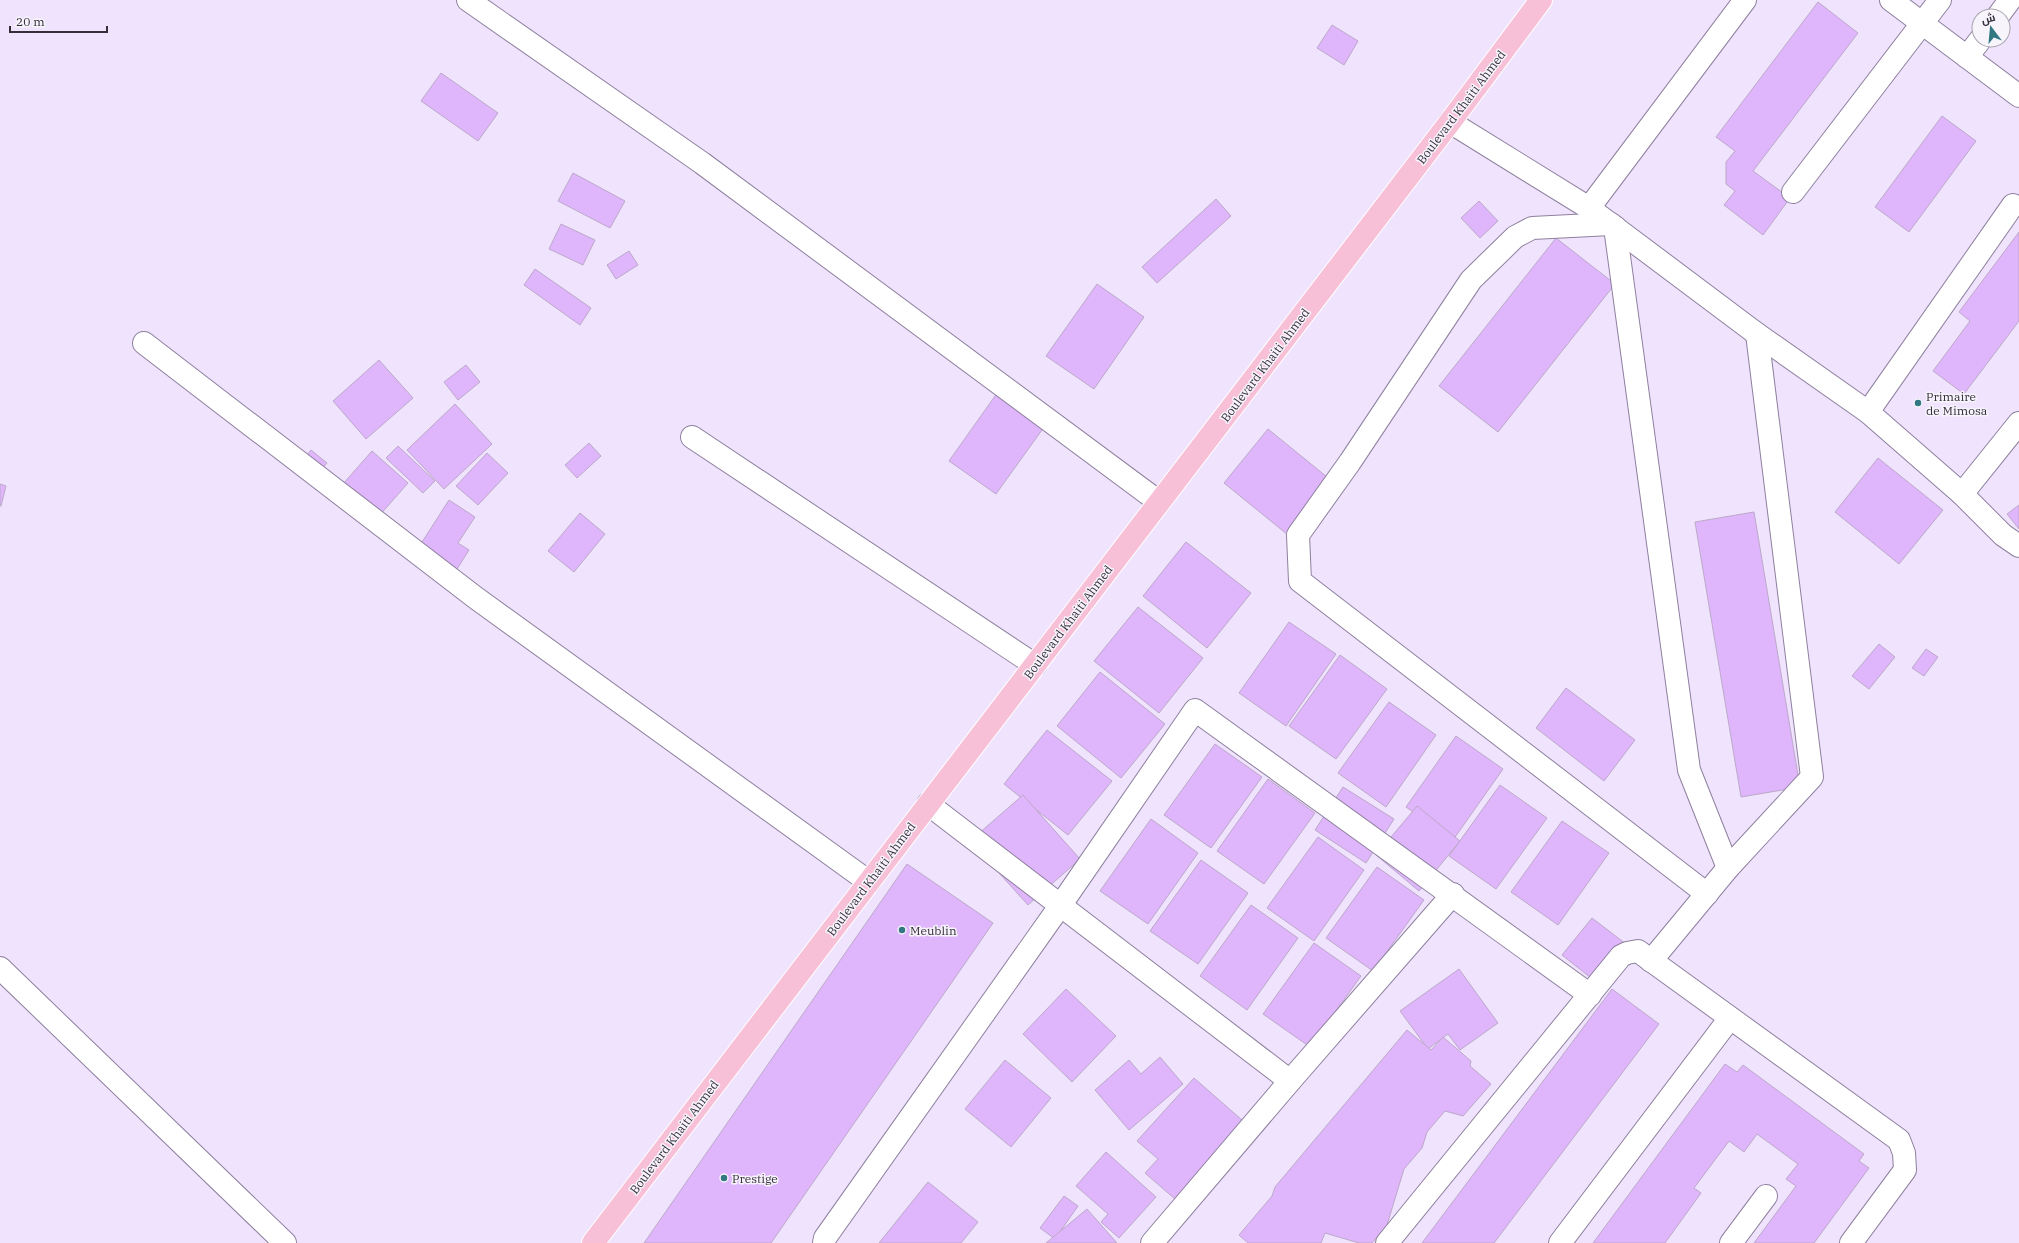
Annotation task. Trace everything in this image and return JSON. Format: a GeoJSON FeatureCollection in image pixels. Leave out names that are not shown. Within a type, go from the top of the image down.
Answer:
{"type":"FeatureCollection","features":[{"type":"Feature","properties":{"kind":"highway","name":"Boulevard Khaiti Ahmed"},"geometry":{"type":"LineString","coordinates":[[593,1243],[1450,122],[1541,0]]}},
{"type":"Feature","properties":{"kind":"street"},"geometry":{"type":"LineString","coordinates":[[468,0],[702,163],[1159,502]]}},
{"type":"Feature","properties":{"kind":"street"},"geometry":{"type":"LineString","coordinates":[[1589,208],[1745,0]]}},
{"type":"Feature","properties":{"kind":"street"},"geometry":{"type":"LineString","coordinates":[[1891,0],[1922,24],[1971,47]]}},
{"type":"Feature","properties":{"kind":"street"},"geometry":{"type":"LineString","coordinates":[[1793,192],[1940,0]]}},
{"type":"Feature","properties":{"kind":"street"},"geometry":{"type":"LineString","coordinates":[[1973,48],[2019,96]]}},
{"type":"Feature","properties":{"kind":"street"},"geometry":{"type":"LineString","coordinates":[[1450,122],[1589,208],[1757,334],[1868,412],[1962,494],[2003,535],[2019,546]]}},
{"type":"Feature","properties":{"kind":"street"},"geometry":{"type":"LineString","coordinates":[[1868,412],[2013,205]]}},
{"type":"Feature","properties":{"kind":"street"},"geometry":{"type":"LineString","coordinates":[[1613,225],[1689,770],[1728,868]]}},
{"type":"Feature","properties":{"kind":"street"},"geometry":{"type":"LineString","coordinates":[[1613,225],[1532,228],[1515,237],[1471,280],[1350,462],[1298,535],[1300,581],[1707,894]]}},
{"type":"Feature","properties":{"kind":"street"},"geometry":{"type":"LineString","coordinates":[[1651,961],[1728,868],[1812,777],[1757,334]]}},
{"type":"Feature","properties":{"kind":"street"},"geometry":{"type":"LineString","coordinates":[[144,343],[476,598],[869,882]]}},
{"type":"Feature","properties":{"kind":"street"},"geometry":{"type":"LineString","coordinates":[[1962,494],[2019,423]]}},
{"type":"Feature","properties":{"kind":"street"},"geometry":{"type":"LineString","coordinates":[[692,437],[1035,665]]}},
{"type":"Feature","properties":{"kind":"street"},"geometry":{"type":"LineString","coordinates":[[824,1243],[825,1238],[1060,906],[1195,710],[1453,894],[1590,995]]}},
{"type":"Feature","properties":{"kind":"street"},"geometry":{"type":"LineString","coordinates":[[928,804],[1290,1081]]}},
{"type":"Feature","properties":{"kind":"street"},"geometry":{"type":"LineString","coordinates":[[1152,1243],[1290,1081],[1453,894]]}},
{"type":"Feature","properties":{"kind":"street"},"geometry":{"type":"LineString","coordinates":[[1387,1243],[1621,956],[1638,951],[1899,1140],[1904,1153],[1905,1170],[1851,1243]]}},
{"type":"Feature","properties":{"kind":"street"},"geometry":{"type":"LineString","coordinates":[[0,968],[285,1243]]}},
{"type":"Feature","properties":{"kind":"street"},"geometry":{"type":"LineString","coordinates":[[1560,1243],[1730,1018]]}},
{"type":"Feature","properties":{"kind":"street"},"geometry":{"type":"LineString","coordinates":[[1731,1243],[1766,1196]]}},
{"type":"Feature","properties":{"kind":"building"},"geometry":{"type":"Polygon","coordinates":[[[1818,2],[1858,33],[1753,171],[1790,198],[1763,235],[1724,205],[1735,191],[1726,184],[1726,162],[1735,151],[1716,137],[1818,2]]]}},
{"type":"Feature","properties":{"kind":"building"},"geometry":{"type":"Polygon","coordinates":[[[1332,25],[1358,41],[1344,65],[1317,48],[1332,25]]]}},
{"type":"Feature","properties":{"kind":"building"},"geometry":{"type":"Polygon","coordinates":[[[441,73],[498,113],[478,141],[421,101],[441,73]]]}},
{"type":"Feature","properties":{"kind":"building"},"geometry":{"type":"Polygon","coordinates":[[[1942,116],[1976,141],[1909,232],[1875,207],[1942,116]]]}},
{"type":"Feature","properties":{"kind":"building"},"geometry":{"type":"Polygon","coordinates":[[[573,173],[625,201],[610,228],[558,201],[573,173]]]}},
{"type":"Feature","properties":{"kind":"building"},"geometry":{"type":"Polygon","coordinates":[[[1216,199],[1231,216],[1157,283],[1142,267],[1216,199]]]}},
{"type":"Feature","properties":{"kind":"building"},"geometry":{"type":"Polygon","coordinates":[[[1479,201],[1498,221],[1480,238],[1461,218],[1479,201]]]}},
{"type":"Feature","properties":{"kind":"building"},"geometry":{"type":"Polygon","coordinates":[[[561,224],[595,240],[583,265],[549,249],[561,224]]]}},
{"type":"Feature","properties":{"kind":"building"},"geometry":{"type":"Polygon","coordinates":[[[2019,232],[2019,321],[1964,394],[1933,371],[1970,321],[1959,312],[2019,232]]]}},
{"type":"Feature","properties":{"kind":"building"},"geometry":{"type":"Polygon","coordinates":[[[1556,238],[1615,284],[1498,432],[1439,386],[1556,238]]]}},
{"type":"Feature","properties":{"kind":"building"},"geometry":{"type":"Polygon","coordinates":[[[629,251],[638,265],[616,279],[607,265],[629,251]]]}},
{"type":"Feature","properties":{"kind":"building"},"geometry":{"type":"Polygon","coordinates":[[[535,269],[591,308],[580,325],[524,285],[535,269]]]}},
{"type":"Feature","properties":{"kind":"building"},"geometry":{"type":"Polygon","coordinates":[[[1097,284],[1144,317],[1094,389],[1046,356],[1097,284]]]}},
{"type":"Feature","properties":{"kind":"building"},"geometry":{"type":"Polygon","coordinates":[[[379,360],[413,398],[366,439],[333,401],[379,360]]]}},
{"type":"Feature","properties":{"kind":"building"},"geometry":{"type":"Polygon","coordinates":[[[466,365],[480,382],[458,400],[444,382],[466,365]]]}},
{"type":"Feature","properties":{"kind":"building"},"geometry":{"type":"Polygon","coordinates":[[[1000,389],[1047,423],[996,494],[949,461],[1000,389]]]}},
{"type":"Feature","properties":{"kind":"building"},"geometry":{"type":"Polygon","coordinates":[[[455,404],[492,444],[444,489],[407,450],[455,404]]]}},
{"type":"Feature","properties":{"kind":"building"},"geometry":{"type":"Polygon","coordinates":[[[1268,429],[1332,481],[1288,535],[1224,483],[1268,429]]]}},
{"type":"Feature","properties":{"kind":"building"},"geometry":{"type":"Polygon","coordinates":[[[589,443],[601,456],[577,478],[565,465],[589,443]]]}},
{"type":"Feature","properties":{"kind":"building"},"geometry":{"type":"Polygon","coordinates":[[[398,446],[435,481],[423,493],[386,458],[398,446]]]}},
{"type":"Feature","properties":{"kind":"building"},"geometry":{"type":"Polygon","coordinates":[[[311,450],[327,463],[312,480],[297,467],[311,450]]]}},
{"type":"Feature","properties":{"kind":"building"},"geometry":{"type":"Polygon","coordinates":[[[372,451],[408,483],[372,524],[335,493],[372,451]]]}},
{"type":"Feature","properties":{"kind":"building"},"geometry":{"type":"Polygon","coordinates":[[[487,453],[508,473],[478,505],[456,486],[487,453]]]}},
{"type":"Feature","properties":{"kind":"building"},"geometry":{"type":"Polygon","coordinates":[[[1878,458],[1943,510],[1899,564],[1835,512],[1878,458]]]}},
{"type":"Feature","properties":{"kind":"building"},"geometry":{"type":"Polygon","coordinates":[[[0,484],[6,486],[1,506],[0,506],[0,484]]]}},
{"type":"Feature","properties":{"kind":"building"},"geometry":{"type":"Polygon","coordinates":[[[449,500],[475,517],[458,543],[469,550],[452,577],[415,553],[449,500]]]}},
{"type":"Feature","properties":{"kind":"building"},"geometry":{"type":"Polygon","coordinates":[[[2019,505],[2019,529],[2007,514],[2019,505]]]}},
{"type":"Feature","properties":{"kind":"building"},"geometry":{"type":"Polygon","coordinates":[[[1754,512],[1800,787],[1741,797],[1695,522],[1754,512]]]}},
{"type":"Feature","properties":{"kind":"building"},"geometry":{"type":"Polygon","coordinates":[[[580,513],[605,534],[574,572],[548,551],[580,513]]]}},
{"type":"Feature","properties":{"kind":"building"},"geometry":{"type":"Polygon","coordinates":[[[1186,542],[1251,593],[1207,648],[1143,596],[1186,542]]]}},
{"type":"Feature","properties":{"kind":"building"},"geometry":{"type":"Polygon","coordinates":[[[1138,607],[1203,658],[1159,713],[1094,661],[1138,607]]]}},
{"type":"Feature","properties":{"kind":"building"},"geometry":{"type":"Polygon","coordinates":[[[1289,622],[1336,654],[1286,726],[1239,693],[1289,622]]]}},
{"type":"Feature","properties":{"kind":"building"},"geometry":{"type":"Polygon","coordinates":[[[1879,644],[1895,657],[1869,689],[1852,676],[1879,644]]]}},
{"type":"Feature","properties":{"kind":"building"},"geometry":{"type":"Polygon","coordinates":[[[1926,649],[1938,657],[1924,676],[1912,668],[1926,649]]]}},
{"type":"Feature","properties":{"kind":"building"},"geometry":{"type":"Polygon","coordinates":[[[1340,655],[1387,689],[1336,759],[1289,726],[1340,655]]]}},
{"type":"Feature","properties":{"kind":"building"},"geometry":{"type":"Polygon","coordinates":[[[1100,672],[1165,724],[1121,778],[1057,726],[1100,672]]]}},
{"type":"Feature","properties":{"kind":"building"},"geometry":{"type":"Polygon","coordinates":[[[1566,688],[1635,740],[1604,781],[1536,728],[1566,688]]]}},
{"type":"Feature","properties":{"kind":"building"},"geometry":{"type":"Polygon","coordinates":[[[1389,702],[1436,735],[1386,807],[1338,773],[1389,702]]]}},
{"type":"Feature","properties":{"kind":"building"},"geometry":{"type":"Polygon","coordinates":[[[1047,730],[1112,781],[1068,835],[1004,784],[1047,730]]]}},
{"type":"Feature","properties":{"kind":"building"},"geometry":{"type":"Polygon","coordinates":[[[1456,736],[1503,769],[1453,840],[1406,807],[1456,736]]]}},
{"type":"Feature","properties":{"kind":"building"},"geometry":{"type":"Polygon","coordinates":[[[1215,744],[1262,777],[1211,848],[1164,815],[1215,744]]]}},
{"type":"Feature","properties":{"kind":"building"},"geometry":{"type":"Polygon","coordinates":[[[1268,779],[1315,813],[1264,884],[1217,851],[1268,779]]]}},
{"type":"Feature","properties":{"kind":"building"},"geometry":{"type":"Polygon","coordinates":[[[1500,785],[1547,818],[1496,889],[1449,856],[1500,785]]]}},
{"type":"Feature","properties":{"kind":"building"},"geometry":{"type":"Polygon","coordinates":[[[1343,787],[1394,819],[1366,863],[1315,830],[1343,787]]]}},
{"type":"Feature","properties":{"kind":"building"},"geometry":{"type":"Polygon","coordinates":[[[1023,795],[1080,859],[1028,905],[970,841],[1023,795]]]}},
{"type":"Feature","properties":{"kind":"building"},"geometry":{"type":"Polygon","coordinates":[[[1417,806],[1460,841],[1419,891],[1376,855],[1417,806]]]}},
{"type":"Feature","properties":{"kind":"building"},"geometry":{"type":"Polygon","coordinates":[[[1151,819],[1198,853],[1148,924],[1100,891],[1151,819]]]}},
{"type":"Feature","properties":{"kind":"building"},"geometry":{"type":"Polygon","coordinates":[[[1562,821],[1609,853],[1558,925],[1511,892],[1562,821]]]}},
{"type":"Feature","properties":{"kind":"building"},"geometry":{"type":"Polygon","coordinates":[[[1318,837],[1364,870],[1314,941],[1267,908],[1318,837]]]}},
{"type":"Feature","properties":{"kind":"building"},"geometry":{"type":"Polygon","coordinates":[[[1201,860],[1248,893],[1198,964],[1150,931],[1201,860]]]}},
{"type":"Feature","properties":{"kind":"building"},"geometry":{"type":"Polygon","coordinates":[[[907,864],[993,923],[771,1243],[644,1243],[907,864]]]}},
{"type":"Feature","properties":{"kind":"building"},"geometry":{"type":"Polygon","coordinates":[[[1377,867],[1424,900],[1373,971],[1326,938],[1377,867]]]}},
{"type":"Feature","properties":{"kind":"building"},"geometry":{"type":"Polygon","coordinates":[[[1251,905],[1298,938],[1247,1010],[1200,976],[1251,905]]]}},
{"type":"Feature","properties":{"kind":"building"},"geometry":{"type":"Polygon","coordinates":[[[1592,918],[1626,944],[1596,982],[1562,955],[1592,918]]]}},
{"type":"Feature","properties":{"kind":"building"},"geometry":{"type":"Polygon","coordinates":[[[1314,943],[1361,976],[1310,1047],[1263,1014],[1314,943]]]}},
{"type":"Feature","properties":{"kind":"building"},"geometry":{"type":"Polygon","coordinates":[[[1459,969],[1498,1023],[1460,1050],[1448,1034],[1428,1049],[1400,1011],[1459,969]]]}},
{"type":"Feature","properties":{"kind":"building"},"geometry":{"type":"Polygon","coordinates":[[[1066,989],[1116,1036],[1072,1082],[1023,1034],[1066,989]]]}},
{"type":"Feature","properties":{"kind":"building"},"geometry":{"type":"Polygon","coordinates":[[[1612,989],[1659,1024],[1494,1243],[1422,1243],[1612,989]]]}},
{"type":"Feature","properties":{"kind":"building"},"geometry":{"type":"Polygon","coordinates":[[[1407,1030],[1431,1050],[1443,1037],[1471,1061],[1470,1066],[1491,1084],[1463,1116],[1445,1111],[1427,1132],[1422,1148],[1404,1169],[1387,1225],[1372,1243],[1359,1243],[1325,1233],[1321,1243],[1248,1243],[1239,1235],[1272,1196],[1275,1187],[1407,1030]]]}},
{"type":"Feature","properties":{"kind":"building"},"geometry":{"type":"Polygon","coordinates":[[[1160,1057],[1183,1084],[1129,1130],[1095,1090],[1129,1060],[1141,1074],[1160,1057]]]}},
{"type":"Feature","properties":{"kind":"building"},"geometry":{"type":"Polygon","coordinates":[[[1005,1060],[1051,1098],[1011,1147],[965,1109],[1005,1060]]]}},
{"type":"Feature","properties":{"kind":"building"},"geometry":{"type":"Polygon","coordinates":[[[1725,1064],[1737,1072],[1743,1065],[1864,1154],[1859,1161],[1869,1168],[1814,1243],[1754,1243],[1796,1186],[1786,1179],[1798,1164],[1757,1134],[1744,1152],[1729,1141],[1694,1188],[1701,1193],[1665,1243],[1593,1243],[1725,1064]]]}},
{"type":"Feature","properties":{"kind":"building"},"geometry":{"type":"Polygon","coordinates":[[[1194,1078],[1250,1127],[1183,1206],[1145,1173],[1158,1159],[1137,1141],[1194,1078]]]}},
{"type":"Feature","properties":{"kind":"building"},"geometry":{"type":"Polygon","coordinates":[[[1106,1152],[1156,1197],[1119,1238],[1101,1222],[1108,1214],[1076,1186],[1106,1152]]]}},
{"type":"Feature","properties":{"kind":"building"},"geometry":{"type":"Polygon","coordinates":[[[928,1182],[978,1222],[961,1243],[879,1243],[928,1182]]]}},
{"type":"Feature","properties":{"kind":"building"},"geometry":{"type":"Polygon","coordinates":[[[1064,1196],[1078,1206],[1055,1239],[1040,1228],[1064,1196]]]}},
{"type":"Feature","properties":{"kind":"building"},"geometry":{"type":"Polygon","coordinates":[[[1087,1209],[1117,1243],[1046,1243],[1087,1209]]]}},
{"type":"Feature","properties":{"kind":"place","name":"Primaire de Mimosa"},"geometry":{"type":"Point","coordinates":[1918,403]}},
{"type":"Feature","properties":{"kind":"place","name":"Meublin"},"geometry":{"type":"Point","coordinates":[902,930]}},
{"type":"Feature","properties":{"kind":"place","name":"Prestige"},"geometry":{"type":"Point","coordinates":[724,1178]}}]}
